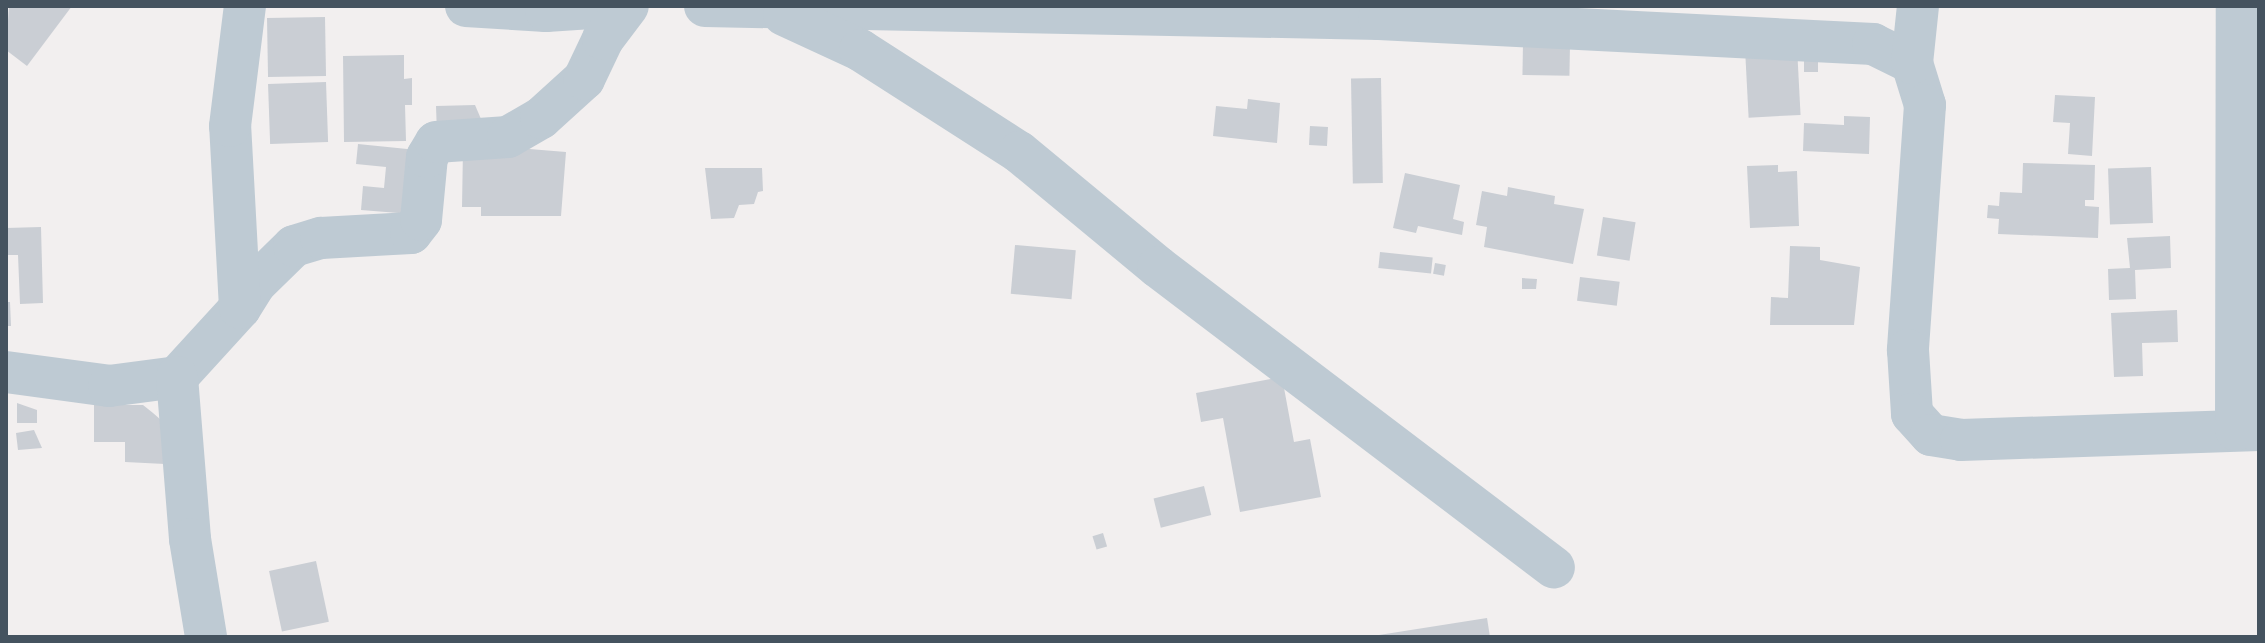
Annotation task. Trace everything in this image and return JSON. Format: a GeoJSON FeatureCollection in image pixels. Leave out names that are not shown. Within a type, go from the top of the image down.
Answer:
{"type":"FeatureCollection","features":[{"type":"Feature","properties":{"kind":"street"},"geometry":{"type":"LineString","coordinates":[[240,308],[230,126],[245,6]]}},
{"type":"Feature","properties":{"kind":"street"},"geometry":{"type":"LineString","coordinates":[[466,6],[546,11],[622,6]]}},
{"type":"Feature","properties":{"kind":"street"},"geometry":{"type":"LineString","coordinates":[[6,372],[109,386],[177,377],[240,308],[255,284],[294,246],[321,238],[411,233],[421,220],[427,157],[436,142],[508,137],[541,118],[584,79],[603,39],[628,6]]}},
{"type":"Feature","properties":{"kind":"street"},"geometry":{"type":"LineString","coordinates":[[705,6],[999,9],[1379,19],[1873,44],[1912,63]]}},
{"type":"Feature","properties":{"kind":"street"},"geometry":{"type":"LineString","coordinates":[[1918,6],[1912,63],[1925,105],[1908,350],[1912,414],[1931,435],[1961,440],[2248,430],[2237,6]]}},
{"type":"Feature","properties":{"kind":"street"},"geometry":{"type":"LineString","coordinates":[[769,8],[860,50],[1019,152],[1158,267],[1554,568]]}},
{"type":"Feature","properties":{"kind":"street"},"geometry":{"type":"LineString","coordinates":[[177,377],[190,539],[206,637]]}},
{"type":"Feature","properties":{"kind":"building"},"geometry":{"type":"Polygon","coordinates":[[[9,6],[72,6],[27,66],[6,50],[9,6]]]}},
{"type":"Feature","properties":{"kind":"building"},"geometry":{"type":"Polygon","coordinates":[[[325,17],[326,76],[268,77],[267,18],[325,17]]]}},
{"type":"Feature","properties":{"kind":"building"},"geometry":{"type":"Polygon","coordinates":[[[1523,43],[1570,44],[1569,76],[1522,75],[1523,43]]]}},
{"type":"Feature","properties":{"kind":"building"},"geometry":{"type":"Polygon","coordinates":[[[1797,47],[1801,115],[1749,118],[1745,50],[1797,47]]]}},
{"type":"Feature","properties":{"kind":"building"},"geometry":{"type":"Polygon","coordinates":[[[404,55],[404,79],[412,78],[412,105],[405,105],[406,141],[344,142],[343,56],[404,55]]]}},
{"type":"Feature","properties":{"kind":"building"},"geometry":{"type":"Polygon","coordinates":[[[1804,58],[1818,58],[1818,72],[1804,72],[1804,58]]]}},
{"type":"Feature","properties":{"kind":"building"},"geometry":{"type":"Polygon","coordinates":[[[1381,78],[1383,183],[1353,184],[1351,79],[1381,78]]]}},
{"type":"Feature","properties":{"kind":"building"},"geometry":{"type":"Polygon","coordinates":[[[326,82],[328,142],[270,144],[268,84],[326,82]]]}},
{"type":"Feature","properties":{"kind":"building"},"geometry":{"type":"Polygon","coordinates":[[[2055,95],[2095,97],[2092,156],[2068,154],[2070,123],[2053,122],[2055,95]]]}},
{"type":"Feature","properties":{"kind":"building"},"geometry":{"type":"Polygon","coordinates":[[[1248,99],[1280,103],[1277,143],[1213,136],[1216,106],[1247,109],[1248,99]]]}},
{"type":"Feature","properties":{"kind":"building"},"geometry":{"type":"Polygon","coordinates":[[[475,105],[481,119],[437,134],[436,106],[475,105]]]}},
{"type":"Feature","properties":{"kind":"building"},"geometry":{"type":"Polygon","coordinates":[[[1844,116],[1870,117],[1869,154],[1803,151],[1804,123],[1844,125],[1844,116]]]}},
{"type":"Feature","properties":{"kind":"building"},"geometry":{"type":"Polygon","coordinates":[[[1310,126],[1328,127],[1327,146],[1309,145],[1310,126]]]}},
{"type":"Feature","properties":{"kind":"building"},"geometry":{"type":"Polygon","coordinates":[[[358,144],[417,150],[411,214],[361,210],[363,186],[384,188],[386,167],[356,164],[358,144]]]}},
{"type":"Feature","properties":{"kind":"building"},"geometry":{"type":"Polygon","coordinates":[[[505,147],[566,152],[561,216],[481,216],[481,207],[462,207],[463,148],[505,147]]]}},
{"type":"Feature","properties":{"kind":"building"},"geometry":{"type":"Polygon","coordinates":[[[2023,163],[2095,165],[2094,200],[2085,200],[2085,206],[2099,207],[2098,238],[1998,234],[1999,219],[1987,218],[1988,205],[1999,206],[2000,192],[2022,193],[2023,163]]]}},
{"type":"Feature","properties":{"kind":"building"},"geometry":{"type":"Polygon","coordinates":[[[1778,165],[1778,172],[1797,171],[1799,226],[1750,228],[1747,166],[1778,165]]]}},
{"type":"Feature","properties":{"kind":"building"},"geometry":{"type":"Polygon","coordinates":[[[2151,167],[2153,223],[2110,224],[2108,169],[2151,167]]]}},
{"type":"Feature","properties":{"kind":"building"},"geometry":{"type":"Polygon","coordinates":[[[705,168],[762,168],[763,191],[758,192],[754,204],[739,205],[734,218],[711,219],[705,168]]]}},
{"type":"Feature","properties":{"kind":"building"},"geometry":{"type":"Polygon","coordinates":[[[1405,173],[1460,185],[1453,219],[1464,222],[1462,235],[1418,226],[1416,233],[1393,228],[1405,173]]]}},
{"type":"Feature","properties":{"kind":"building"},"geometry":{"type":"Polygon","coordinates":[[[1508,187],[1555,196],[1554,204],[1584,209],[1573,264],[1484,247],[1487,227],[1476,225],[1482,191],[1507,196],[1508,187]]]}},
{"type":"Feature","properties":{"kind":"building"},"geometry":{"type":"Polygon","coordinates":[[[1603,217],[1636,222],[1629,261],[1597,256],[1603,217]]]}},
{"type":"Feature","properties":{"kind":"building"},"geometry":{"type":"Polygon","coordinates":[[[41,227],[43,303],[20,304],[18,255],[6,255],[6,228],[41,227]]]}},
{"type":"Feature","properties":{"kind":"building"},"geometry":{"type":"Polygon","coordinates":[[[2170,236],[2171,268],[2135,270],[2136,299],[2109,300],[2108,269],[2130,268],[2127,238],[2170,236]]]}},
{"type":"Feature","properties":{"kind":"building"},"geometry":{"type":"Polygon","coordinates":[[[1015,245],[1076,250],[1071,299],[1011,294],[1015,245]]]}},
{"type":"Feature","properties":{"kind":"building"},"geometry":{"type":"Polygon","coordinates":[[[1790,246],[1820,247],[1820,260],[1860,267],[1854,325],[1770,325],[1771,297],[1788,298],[1790,246]]]}},
{"type":"Feature","properties":{"kind":"building"},"geometry":{"type":"Polygon","coordinates":[[[1380,252],[1433,258],[1431,273],[1378,268],[1380,252]]]}},
{"type":"Feature","properties":{"kind":"building"},"geometry":{"type":"Polygon","coordinates":[[[1435,263],[1446,265],[1444,276],[1433,274],[1435,263]]]}},
{"type":"Feature","properties":{"kind":"building"},"geometry":{"type":"Polygon","coordinates":[[[1580,277],[1620,282],[1617,306],[1577,301],[1580,277]]]}},
{"type":"Feature","properties":{"kind":"building"},"geometry":{"type":"Polygon","coordinates":[[[1522,278],[1537,279],[1536,289],[1522,289],[1522,278]]]}},
{"type":"Feature","properties":{"kind":"building"},"geometry":{"type":"Polygon","coordinates":[[[6,302],[10,302],[11,326],[6,326],[6,302]]]}},
{"type":"Feature","properties":{"kind":"building"},"geometry":{"type":"Polygon","coordinates":[[[2177,310],[2178,342],[2142,343],[2143,376],[2114,377],[2111,313],[2177,310]]]}},
{"type":"Feature","properties":{"kind":"building"},"geometry":{"type":"Polygon","coordinates":[[[1282,377],[1294,442],[1310,439],[1321,497],[1240,512],[1223,418],[1201,422],[1196,393],[1282,377]]]}},
{"type":"Feature","properties":{"kind":"building"},"geometry":{"type":"Polygon","coordinates":[[[17,403],[37,410],[37,423],[17,423],[17,403]]]}},
{"type":"Feature","properties":{"kind":"building"},"geometry":{"type":"Polygon","coordinates":[[[94,405],[143,405],[153,413],[161,420],[165,464],[125,462],[125,442],[94,442],[94,405]]]}},
{"type":"Feature","properties":{"kind":"building"},"geometry":{"type":"Polygon","coordinates":[[[34,430],[42,448],[18,450],[16,433],[34,430]]]}},
{"type":"Feature","properties":{"kind":"building"},"geometry":{"type":"Polygon","coordinates":[[[1204,486],[1211,515],[1161,528],[1154,499],[1204,486]]]}},
{"type":"Feature","properties":{"kind":"building"},"geometry":{"type":"Polygon","coordinates":[[[1103,533],[1107,546],[1097,550],[1092,536],[1103,533]]]}},
{"type":"Feature","properties":{"kind":"building"},"geometry":{"type":"Polygon","coordinates":[[[316,561],[329,622],[282,632],[269,571],[316,561]]]}},
{"type":"Feature","properties":{"kind":"building"},"geometry":{"type":"Polygon","coordinates":[[[1487,618],[1490,637],[1379,637],[1379,635],[1487,618]]]}}]}
